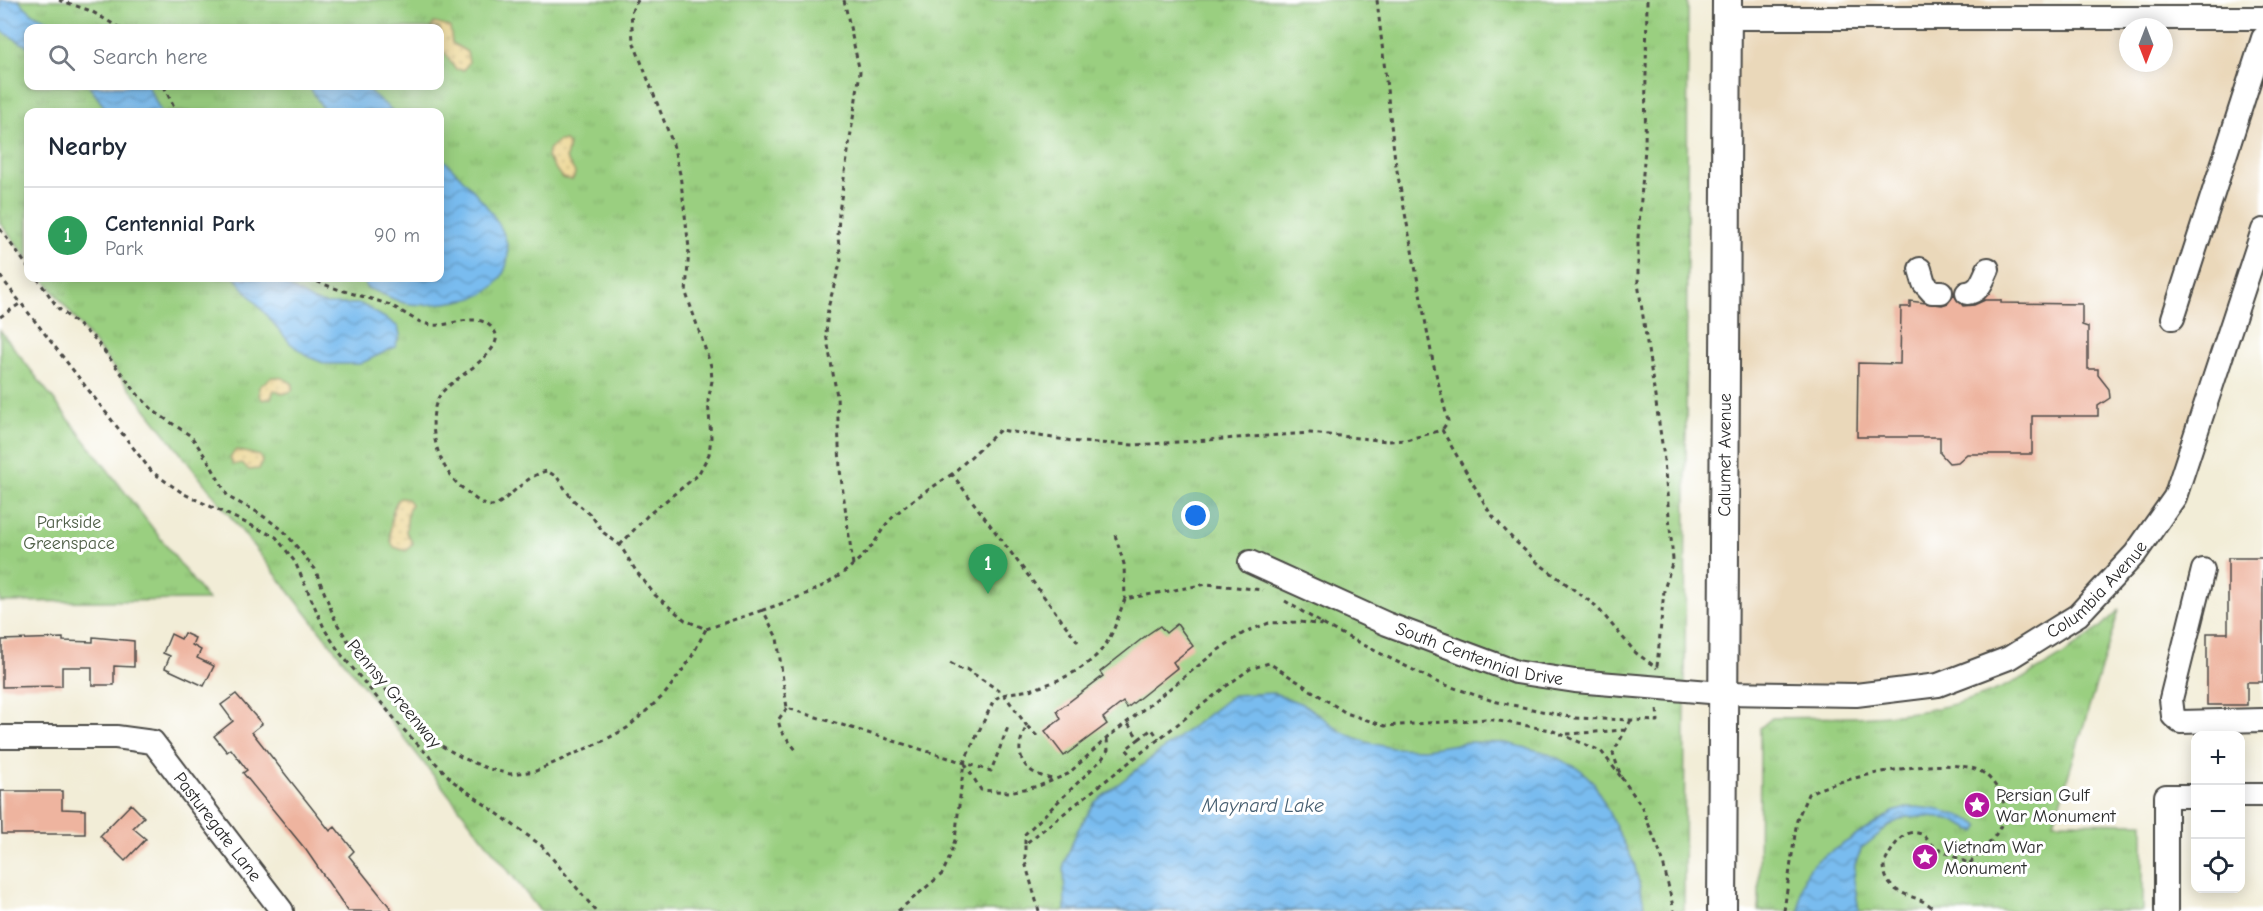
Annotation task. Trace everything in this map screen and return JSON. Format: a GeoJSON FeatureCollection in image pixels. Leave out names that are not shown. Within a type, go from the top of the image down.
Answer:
{"type":"FeatureCollection","features":[{"type":"Feature","properties":{"kind":"main road","name":"Calumet Avenue"},"geometry":{"type":"LineString","coordinates":[[1722,911],[1727,9]]}},
{"type":"Feature","properties":{"kind":"street"},"geometry":{"type":"LineString","coordinates":[[1727,9],[2044,9],[2263,18]]}},
{"type":"Feature","properties":{"kind":"street"},"geometry":{"type":"LineString","coordinates":[[2173,318],[2263,38]]}},
{"type":"Feature","properties":{"kind":"street","name":"Columbia Avenue"},"geometry":{"type":"LineString","coordinates":[[1722,693],[1856,695],[1938,685],[2009,658],[2078,615],[2135,554],[2175,497],[2263,232]]}},
{"type":"Feature","properties":{"kind":"street"},"geometry":{"type":"LineString","coordinates":[[1920,269],[1924,283],[1932,292],[1941,292]]}},
{"type":"Feature","properties":{"kind":"street"},"geometry":{"type":"LineString","coordinates":[[1967,293],[1972,293],[1980,286],[1988,269]]}},
{"type":"Feature","properties":{"kind":"street","name":"South Centennial Drive"},"geometry":{"type":"LineString","coordinates":[[1250,562],[1387,624],[1516,672],[1575,681],[1722,693]]}},
{"type":"Feature","properties":{"kind":"street"},"geometry":{"type":"LineString","coordinates":[[2203,570],[2171,699],[2173,716],[2180,722],[2263,720]]}},
{"type":"Feature","properties":{"kind":"street","name":"Pasturegate Lane"},"geometry":{"type":"LineString","coordinates":[[0,737],[116,737],[153,742],[282,911]]}},
{"type":"Feature","properties":{"kind":"street"},"geometry":{"type":"LineString","coordinates":[[2245,795],[2263,795]]}},
{"type":"Feature","properties":{"kind":"street"},"geometry":{"type":"LineString","coordinates":[[2166,911],[2166,796],[2191,796]]}},
{"type":"Feature","properties":{"kind":"path"},"geometry":{"type":"LineString","coordinates":[[59,0],[91,11],[113,24]]}},
{"type":"Feature","properties":{"kind":"path"},"geometry":{"type":"LineString","coordinates":[[620,545],[648,515],[698,475],[709,454],[711,438],[708,401],[712,381],[711,366],[686,293],[689,248],[680,174],[673,144],[633,41],[631,12],[638,0]]}},
{"type":"Feature","properties":{"kind":"path"},"geometry":{"type":"LineString","coordinates":[[844,0],[860,72],[839,212],[838,238],[842,260],[828,308],[826,334],[837,396],[841,480],[853,565]]}},
{"type":"Feature","properties":{"kind":"path"},"geometry":{"type":"LineString","coordinates":[[318,282],[387,304],[424,324],[435,326],[473,320],[488,324],[496,333],[492,349],[441,394],[436,406],[435,438],[446,468],[458,484],[488,506],[497,506],[536,473],[547,471],[557,477],[572,499],[591,515],[604,533],[620,545],[636,571],[655,594],[685,620],[706,628],[823,588],[853,565],[872,546],[881,529],[893,516],[952,474],[999,430],[1079,442],[1135,445],[1310,433],[1388,441],[1406,440],[1442,430],[1448,421],[1447,408],[1434,362],[1395,160],[1377,0]]}},
{"type":"Feature","properties":{"kind":"path"},"geometry":{"type":"LineString","coordinates":[[1647,0],[1638,283],[1664,450],[1673,560],[1665,590],[1657,678]]}},
{"type":"Feature","properties":{"kind":"path"},"geometry":{"type":"LineString","coordinates":[[166,90],[174,108]]}},
{"type":"Feature","properties":{"kind":"path"},"geometry":{"type":"LineString","coordinates":[[0,229],[24,262]]}},
{"type":"Feature","properties":{"kind":"path","name":"Pennsy Greenway"},"geometry":{"type":"LineString","coordinates":[[0,276],[152,472],[184,494],[276,537],[296,562],[325,630],[403,729],[454,782],[542,846],[597,911]]}},
{"type":"Feature","properties":{"kind":"path"},"geometry":{"type":"LineString","coordinates":[[40,282],[58,308],[94,338],[139,396],[155,412],[191,436],[210,462],[228,497],[257,512],[283,530],[315,569],[336,622],[409,719],[425,733],[463,758],[489,769],[510,774],[536,771],[603,741],[627,728],[664,695],[690,660],[706,628]]}},
{"type":"Feature","properties":{"kind":"path"},"geometry":{"type":"LineString","coordinates":[[0,317],[21,303]]}},
{"type":"Feature","properties":{"kind":"path"},"geometry":{"type":"LineString","coordinates":[[1442,430],[1490,513],[1512,538],[1538,563],[1596,606],[1636,653],[1657,668]]}},
{"type":"Feature","properties":{"kind":"path"},"geometry":{"type":"LineString","coordinates":[[952,474],[1078,642]]}},
{"type":"Feature","properties":{"kind":"path"},"geometry":{"type":"LineString","coordinates":[[898,911],[942,874],[950,859],[956,840],[964,762],[994,700],[1003,693],[1022,692],[1051,684],[1078,670],[1107,644],[1125,599],[1124,564],[1115,535]]}},
{"type":"Feature","properties":{"kind":"path"},"geometry":{"type":"LineString","coordinates":[[1125,599],[1207,584],[1265,590]]}},
{"type":"Feature","properties":{"kind":"path"},"geometry":{"type":"LineString","coordinates":[[1284,600],[1326,626],[1437,682],[1493,701],[1575,718],[1658,721],[1657,708]]}},
{"type":"Feature","properties":{"kind":"path"},"geometry":{"type":"LineString","coordinates":[[763,610],[777,638],[787,708],[778,720],[781,731],[796,750]]}},
{"type":"Feature","properties":{"kind":"path"},"geometry":{"type":"LineString","coordinates":[[964,762],[981,790],[1009,792],[1039,786],[1068,774],[1107,738],[1128,724],[1217,651],[1245,632],[1269,623],[1300,622],[1326,626]]}},
{"type":"Feature","properties":{"kind":"path"},"geometry":{"type":"LineString","coordinates":[[950,663],[962,670],[966,669],[1003,693],[1037,736]]}},
{"type":"Feature","properties":{"kind":"path"},"geometry":{"type":"LineString","coordinates":[[1025,844],[1250,669],[1269,663],[1346,712],[1385,726],[1488,719],[1566,734],[1625,730]]}},
{"type":"Feature","properties":{"kind":"path"},"geometry":{"type":"LineString","coordinates":[[787,708],[991,771],[1008,727]]}},
{"type":"Feature","properties":{"kind":"path"},"geometry":{"type":"LineString","coordinates":[[1621,777],[1613,753],[1631,720]]}},
{"type":"Feature","properties":{"kind":"path"},"geometry":{"type":"LineString","coordinates":[[1128,724],[1139,739]]}},
{"type":"Feature","properties":{"kind":"path"},"geometry":{"type":"LineString","coordinates":[[1027,726],[1020,738],[1020,753],[1025,765],[1033,774],[1055,779]]}},
{"type":"Feature","properties":{"kind":"path"},"geometry":{"type":"LineString","coordinates":[[1134,758],[1126,748],[1152,729],[1159,739]]}},
{"type":"Feature","properties":{"kind":"path"},"geometry":{"type":"LineString","coordinates":[[1566,734],[1600,751],[1641,805],[1662,858],[1674,911]]}},
{"type":"Feature","properties":{"kind":"path"},"geometry":{"type":"LineString","coordinates":[[1039,911],[1025,862],[1026,834],[1102,759],[1108,750],[1107,738]]}},
{"type":"Feature","properties":{"kind":"path"},"geometry":{"type":"LineString","coordinates":[[1784,911],[1797,820],[1808,794],[1852,780],[1920,766],[1962,766],[1977,769],[1994,783],[2004,805],[2005,817],[2001,827],[1985,848],[1969,864],[1929,843],[1921,834],[1907,834],[1893,846],[1884,864],[1889,882],[1896,890],[1930,905],[1935,911]]}},
{"type":"Feature","properties":{"kind":"shaded area"},"geometry":{"type":"Polygon","coordinates":[[[1729,0],[2043,0],[2043,14],[1729,17],[1729,0]]]}},
{"type":"Feature","properties":{"kind":"shaded area"},"geometry":{"type":"Polygon","coordinates":[[[2263,21],[2263,214],[2172,496],[2076,611],[2006,652],[1936,682],[1726,689],[1732,24],[2119,22],[2119,72],[2173,72],[2173,22],[2263,21]]]}},
{"type":"Feature","properties":{"kind":"green space"},"geometry":{"type":"Polygon","coordinates":[[[0,0],[1688,0],[1684,911],[540,911],[46,282],[444,282],[444,108],[24,108],[24,254],[0,223],[0,0]]]}},
{"type":"Feature","properties":{"kind":"green space","name":"Parkside Greenspace"},"geometry":{"type":"Polygon","coordinates":[[[0,330],[208,600],[0,602],[0,330]]]}},
{"type":"Feature","properties":{"kind":"green space"},"geometry":{"type":"Polygon","coordinates":[[[2119,610],[2054,822],[2143,823],[2143,911],[1759,911],[1760,728],[1772,718],[1861,717],[1896,714],[1942,707],[1970,699],[1998,689],[2050,663],[2098,629],[2119,610]]]}},
{"type":"Feature","properties":{"kind":"sand"},"geometry":{"type":"Polygon","coordinates":[[[444,26],[450,27],[452,43],[467,52],[469,62],[464,70],[455,69],[444,53],[444,26]]]}},
{"type":"Feature","properties":{"kind":"sand"},"geometry":{"type":"Polygon","coordinates":[[[558,141],[565,141],[569,145],[566,158],[575,174],[572,180],[562,178],[547,157],[548,150],[558,141]]]}},
{"type":"Feature","properties":{"kind":"sand"},"geometry":{"type":"Polygon","coordinates":[[[272,377],[283,378],[293,384],[292,391],[283,394],[274,390],[271,398],[263,400],[259,395],[259,387],[272,377]]]}},
{"type":"Feature","properties":{"kind":"sand"},"geometry":{"type":"Polygon","coordinates":[[[236,450],[260,456],[262,462],[259,469],[249,470],[242,463],[233,465],[230,457],[236,450]]]}},
{"type":"Feature","properties":{"kind":"sand"},"geometry":{"type":"Polygon","coordinates":[[[400,498],[407,499],[411,504],[406,532],[413,544],[406,551],[394,547],[390,530],[394,507],[400,498]]]}},
{"type":"Feature","properties":{"kind":"water"},"geometry":{"type":"Polygon","coordinates":[[[0,0],[18,0],[32,13],[56,24],[24,24],[24,45],[0,30],[0,0]]]}},
{"type":"Feature","properties":{"kind":"water"},"geometry":{"type":"Polygon","coordinates":[[[92,90],[150,90],[159,108],[105,108],[92,90]]]}},
{"type":"Feature","properties":{"kind":"water"},"geometry":{"type":"Polygon","coordinates":[[[311,90],[368,90],[389,108],[323,108],[311,90]]]}},
{"type":"Feature","properties":{"kind":"water"},"geometry":{"type":"Polygon","coordinates":[[[444,160],[490,210],[502,230],[508,254],[502,276],[487,292],[476,297],[434,304],[404,303],[366,288],[365,282],[444,282],[444,160]]]}},
{"type":"Feature","properties":{"kind":"water"},"geometry":{"type":"Polygon","coordinates":[[[238,282],[281,282],[314,301],[326,304],[361,304],[398,327],[400,335],[395,347],[360,364],[326,364],[309,357],[290,343],[238,282]]]}},
{"type":"Feature","properties":{"kind":"water","name":"Maynard Lake"},"geometry":{"type":"Polygon","coordinates":[[[1274,693],[1305,705],[1342,732],[1366,742],[1392,748],[1424,749],[1470,742],[1506,743],[1544,752],[1580,769],[1594,783],[1634,863],[1646,911],[1065,911],[1064,864],[1077,831],[1095,802],[1233,695],[1274,693]]]}},
{"type":"Feature","properties":{"kind":"water"},"geometry":{"type":"Polygon","coordinates":[[[1909,807],[1946,812],[1973,821],[1980,826],[1976,832],[1950,819],[1927,817],[1906,817],[1893,823],[1862,848],[1855,864],[1854,880],[1859,911],[1800,911],[1802,884],[1807,872],[1816,861],[1893,812],[1909,807]]]}},
{"type":"Feature","properties":{"kind":"building"},"geometry":{"type":"Polygon","coordinates":[[[1954,295],[1963,306],[1974,305],[1985,300],[2001,300],[2001,303],[2082,304],[2082,325],[2088,327],[2088,369],[2098,369],[2098,375],[2109,389],[2110,398],[2098,406],[2098,416],[2032,416],[2032,454],[1967,454],[1958,462],[1949,463],[1940,453],[1940,437],[1857,437],[1858,363],[1900,364],[1901,307],[1910,307],[1910,301],[1942,305],[1948,303],[1954,295]]]}},
{"type":"Feature","properties":{"kind":"building"},"geometry":{"type":"Polygon","coordinates":[[[2228,558],[2263,558],[2263,682],[2247,682],[2247,705],[2207,705],[2207,633],[2228,633],[2228,558]]]}},
{"type":"Feature","properties":{"kind":"building"},"geometry":{"type":"Polygon","coordinates":[[[1177,624],[1193,646],[1173,662],[1177,668],[1127,708],[1123,702],[1103,718],[1107,724],[1064,756],[1045,731],[1061,719],[1057,711],[1103,676],[1100,672],[1148,634],[1160,626],[1166,633],[1177,624]]]}},
{"type":"Feature","properties":{"kind":"building"},"geometry":{"type":"Polygon","coordinates":[[[184,633],[195,638],[192,645],[201,650],[197,658],[214,666],[204,686],[165,668],[170,656],[163,653],[171,634],[181,639],[184,633]]]}},
{"type":"Feature","properties":{"kind":"building"},"geometry":{"type":"Polygon","coordinates":[[[93,637],[134,641],[134,667],[114,666],[114,685],[92,685],[92,667],[62,667],[62,686],[2,687],[2,640],[63,638],[63,641],[93,642],[93,637]]]}},
{"type":"Feature","properties":{"kind":"building"},"geometry":{"type":"Polygon","coordinates":[[[236,694],[262,724],[252,732],[330,831],[335,827],[354,851],[349,856],[393,911],[348,911],[306,850],[243,773],[247,770],[231,749],[227,752],[214,736],[233,721],[221,705],[236,694]]]}},
{"type":"Feature","properties":{"kind":"building"},"geometry":{"type":"Polygon","coordinates":[[[1,791],[62,791],[62,809],[85,810],[85,834],[2,834],[1,791]]]}},
{"type":"Feature","properties":{"kind":"building"},"geometry":{"type":"Polygon","coordinates":[[[131,804],[144,817],[133,828],[146,839],[125,861],[100,836],[131,804]]]}},
{"type":"Feature","properties":{"kind":"place","name":"Centennial Park"},"geometry":{"type":"Point","coordinates":[988,594]}},
{"type":"Feature","properties":{"kind":"place","name":"Persian Gulf War Monument"},"geometry":{"type":"Point","coordinates":[1977,805]}},
{"type":"Feature","properties":{"kind":"place","name":"Vietnam War Monument"},"geometry":{"type":"Point","coordinates":[1925,857]}}]}
